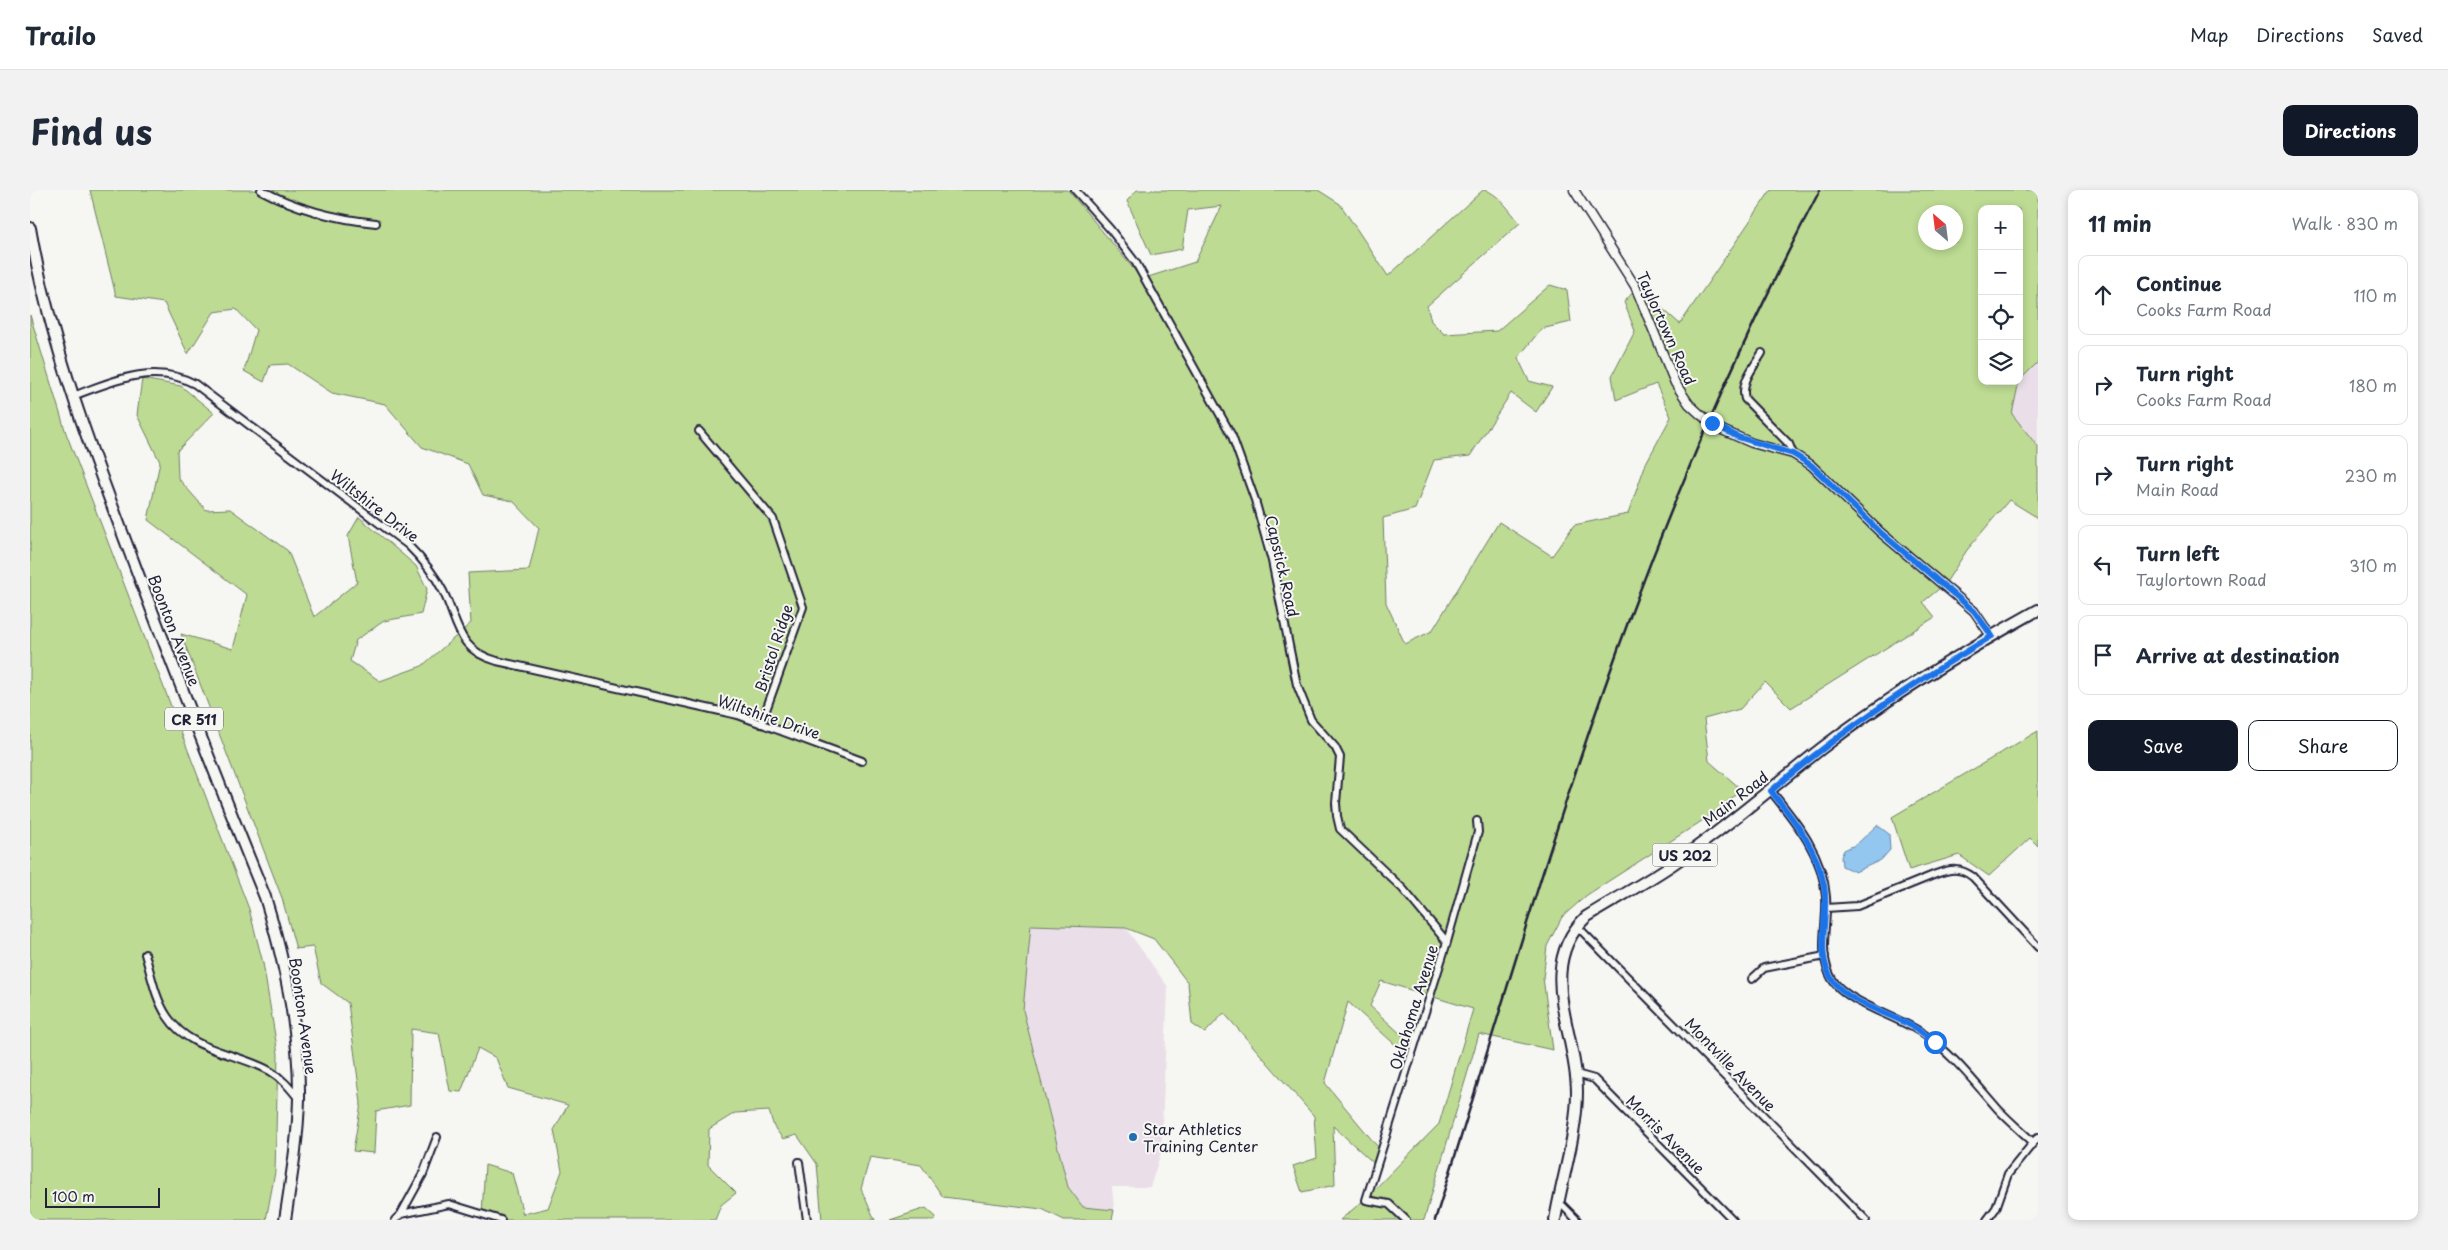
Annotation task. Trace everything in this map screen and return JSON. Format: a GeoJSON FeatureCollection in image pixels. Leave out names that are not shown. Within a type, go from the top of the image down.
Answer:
{"type":"FeatureCollection","features":[{"type":"Feature","properties":{"kind":"main road","name":"Boonton Avenue"},"geometry":{"type":"LineString","coordinates":[[30,228],[50,319],[73,396],[145,595],[265,897],[273,922],[288,994],[298,1068],[299,1099],[295,1156],[285,1220]]}},
{"type":"Feature","properties":{"kind":"main road","name":"Main Road"},"geometry":{"type":"LineString","coordinates":[[1555,1220],[1576,1108],[1576,1074],[1562,1004],[1560,983],[1564,949],[1577,926],[1586,917],[1672,864],[1771,791],[1823,747],[1898,695],[1992,636],[2038,610]]}},
{"type":"Feature","properties":{"kind":"street"},"geometry":{"type":"LineString","coordinates":[[261,190],[294,207],[349,220],[376,223]]}},
{"type":"Feature","properties":{"kind":"street","name":"Capstick Road"},"geometry":{"type":"LineString","coordinates":[[1075,190],[1136,263],[1232,436],[1255,500],[1272,561],[1297,685],[1311,720],[1335,747],[1340,758],[1336,816],[1340,829],[1403,889],[1447,942]]}},
{"type":"Feature","properties":{"kind":"street","name":"Taylortown Road"},"geometry":{"type":"LineString","coordinates":[[1574,190],[1635,286],[1674,383],[1686,400],[1701,416],[1722,430],[1752,442],[1793,454],[1811,465],[1880,532],[1974,611],[1992,636]]}},
{"type":"Feature","properties":{"kind":"street","name":"Taylortown Road"},"geometry":{"type":"LineString","coordinates":[[1762,353],[1742,390],[1745,399],[1789,444],[1793,454]]}},
{"type":"Feature","properties":{"kind":"street","name":"Wiltshire Drive"},"geometry":{"type":"LineString","coordinates":[[73,396],[139,374],[160,374],[186,379],[408,544],[432,572],[449,605],[461,637],[480,655],[497,661],[738,715],[862,761]]}},
{"type":"Feature","properties":{"kind":"street","name":"Bristol Ridge"},"geometry":{"type":"LineString","coordinates":[[699,431],[773,518],[803,606],[760,724]]}},
{"type":"Feature","properties":{"kind":"street"},"geometry":{"type":"LineString","coordinates":[[1771,791],[1797,823],[1815,856],[1824,886],[1826,908],[1824,956],[1832,978],[1842,990],[1855,999],[1909,1024],[1935,1042],[1999,1110],[2036,1140],[2008,1174],[1996,1208],[1987,1220]]}},
{"type":"Feature","properties":{"kind":"street","name":"Oklahoma Avenue"},"geometry":{"type":"LineString","coordinates":[[1406,1220],[1388,1204],[1366,1200],[1447,942],[1478,832],[1477,821]]}},
{"type":"Feature","properties":{"kind":"street"},"geometry":{"type":"LineString","coordinates":[[1826,908],[1857,906],[1949,869],[1959,870],[1973,877],[2038,947]]}},
{"type":"Feature","properties":{"kind":"street","name":"Montville Avenue"},"geometry":{"type":"LineString","coordinates":[[1577,926],[1866,1220]]}},
{"type":"Feature","properties":{"kind":"street"},"geometry":{"type":"LineString","coordinates":[[145,954],[161,1005],[179,1031],[201,1045],[271,1072],[281,1079],[299,1099]]}},
{"type":"Feature","properties":{"kind":"street"},"geometry":{"type":"LineString","coordinates":[[1752,979],[1764,968],[1824,956]]}},
{"type":"Feature","properties":{"kind":"street","name":"Morris Avenue"},"geometry":{"type":"LineString","coordinates":[[1576,1074],[1594,1079],[1733,1220]]}},
{"type":"Feature","properties":{"kind":"street"},"geometry":{"type":"LineString","coordinates":[[395,1220],[401,1214],[423,1174],[437,1137]]}},
{"type":"Feature","properties":{"kind":"street"},"geometry":{"type":"LineString","coordinates":[[799,1162],[807,1220]]}},
{"type":"Feature","properties":{"kind":"street"},"geometry":{"type":"LineString","coordinates":[[1558,1201],[1577,1220]]}},
{"type":"Feature","properties":{"kind":"street"},"geometry":{"type":"LineString","coordinates":[[401,1214],[449,1204],[501,1220]]}},
{"type":"Feature","properties":{"kind":"shaded area"},"geometry":{"type":"Polygon","coordinates":[[[2038,362],[2038,447],[2012,414],[2017,385],[2023,385],[2023,378],[2038,362]]]}},
{"type":"Feature","properties":{"kind":"shaded area"},"geometry":{"type":"Polygon","coordinates":[[[1031,925],[1126,928],[1168,987],[1161,1153],[1150,1187],[1112,1187],[1114,1210],[1083,1207],[1068,1187],[1023,1010],[1031,925]]]}},
{"type":"Feature","properties":{"kind":"green space"},"geometry":{"type":"Polygon","coordinates":[[[90,190],[1068,190],[1142,279],[1195,262],[1222,206],[1188,210],[1182,249],[1151,255],[1127,201],[1137,190],[1318,190],[1340,204],[1388,276],[1483,190],[1499,198],[1520,223],[1427,306],[1431,321],[1444,334],[1497,331],[1550,285],[1567,290],[1571,322],[1541,329],[1518,358],[1529,381],[1552,387],[1536,412],[1511,393],[1470,456],[1434,460],[1415,509],[1383,518],[1386,603],[1405,644],[1432,631],[1499,522],[1552,556],[1574,525],[1628,514],[1646,463],[1671,417],[1656,384],[1616,400],[1612,376],[1635,331],[1624,302],[1638,287],[1680,324],[1771,190],[2038,190],[2038,362],[2023,377],[2023,205],[1978,205],[1978,385],[2018,385],[2012,414],[2038,447],[2038,518],[2009,500],[1967,550],[1945,584],[1923,602],[1935,617],[1791,708],[1765,682],[1740,709],[1704,719],[1709,761],[1742,790],[1708,817],[1587,895],[1562,917],[1547,946],[1543,978],[1553,1050],[1479,1034],[1424,1220],[1340,1220],[1363,1201],[1439,1124],[1473,1009],[1381,981],[1370,1006],[1415,1047],[1411,1059],[1348,1002],[1325,1083],[1382,1152],[1378,1167],[1333,1126],[1335,1185],[1302,1192],[1293,1166],[1317,1158],[1314,1116],[1224,1013],[1205,1033],[1192,1024],[1188,983],[1154,939],[1126,928],[1031,925],[1023,1010],[1068,1187],[1083,1207],[1114,1210],[1112,1220],[1064,1220],[1042,1209],[943,1197],[921,1165],[870,1157],[861,1189],[875,1220],[822,1220],[817,1164],[797,1135],[783,1139],[774,1127],[769,1111],[735,1113],[709,1129],[708,1165],[736,1193],[721,1205],[715,1220],[498,1220],[482,1213],[485,1165],[512,1173],[523,1214],[548,1208],[562,1171],[554,1130],[568,1105],[508,1088],[496,1058],[478,1048],[461,1092],[450,1091],[439,1033],[411,1029],[410,1105],[376,1111],[374,1153],[353,1151],[361,1103],[348,1003],[321,983],[313,947],[296,949],[282,898],[181,634],[233,649],[247,595],[148,520],[160,462],[137,415],[142,379],[181,386],[214,413],[177,451],[178,478],[206,510],[230,509],[288,551],[314,617],[357,582],[348,536],[359,517],[416,566],[427,589],[421,614],[384,621],[356,640],[350,661],[380,681],[422,666],[471,623],[468,573],[529,570],[539,528],[513,501],[483,495],[468,464],[422,447],[385,404],[332,393],[288,364],[270,365],[264,382],[244,371],[256,330],[236,309],[214,312],[188,354],[164,303],[116,296],[90,190]]]}},
{"type":"Feature","properties":{"kind":"green space"},"geometry":{"type":"Polygon","coordinates":[[[30,315],[66,433],[249,909],[263,963],[278,1054],[275,1172],[266,1220],[30,1220],[30,315]]]}},
{"type":"Feature","properties":{"kind":"green space"},"geometry":{"type":"Polygon","coordinates":[[[2038,731],[2038,846],[2030,838],[1989,876],[1959,855],[1909,870],[1892,817],[2038,731]]]}},
{"type":"Feature","properties":{"kind":"green space"},"geometry":{"type":"Polygon","coordinates":[[[926,1208],[936,1217],[935,1220],[890,1220],[926,1208]]]}},
{"type":"Feature","properties":{"kind":"water"},"geometry":{"type":"Polygon","coordinates":[[[1877,825],[1889,834],[1890,850],[1881,860],[1855,872],[1842,866],[1841,857],[1844,850],[1857,844],[1877,825]]]}},
{"type":"Feature","properties":{"kind":"railway"},"geometry":{"type":"LineString","coordinates":[[1435,1220],[1553,840],[1631,614],[1673,506],[1719,399],[1793,242],[1820,190]]}},
{"type":"Feature","properties":{"kind":"place","name":"Star Athletics Training Center"},"geometry":{"type":"Point","coordinates":[1133,1137]}},
{"type":"Feature","properties":{"kind":"route"},"geometry":{"type":"LineString","coordinates":[[1712,423],[1738,437],[1793,454],[1811,465],[1880,532],[1974,611],[1992,636],[1898,695],[1823,747],[1771,791],[1797,823],[1821,871],[1826,896],[1825,958],[1827,969],[1834,983],[1846,994],[1909,1024],[1935,1042]]}}]}
